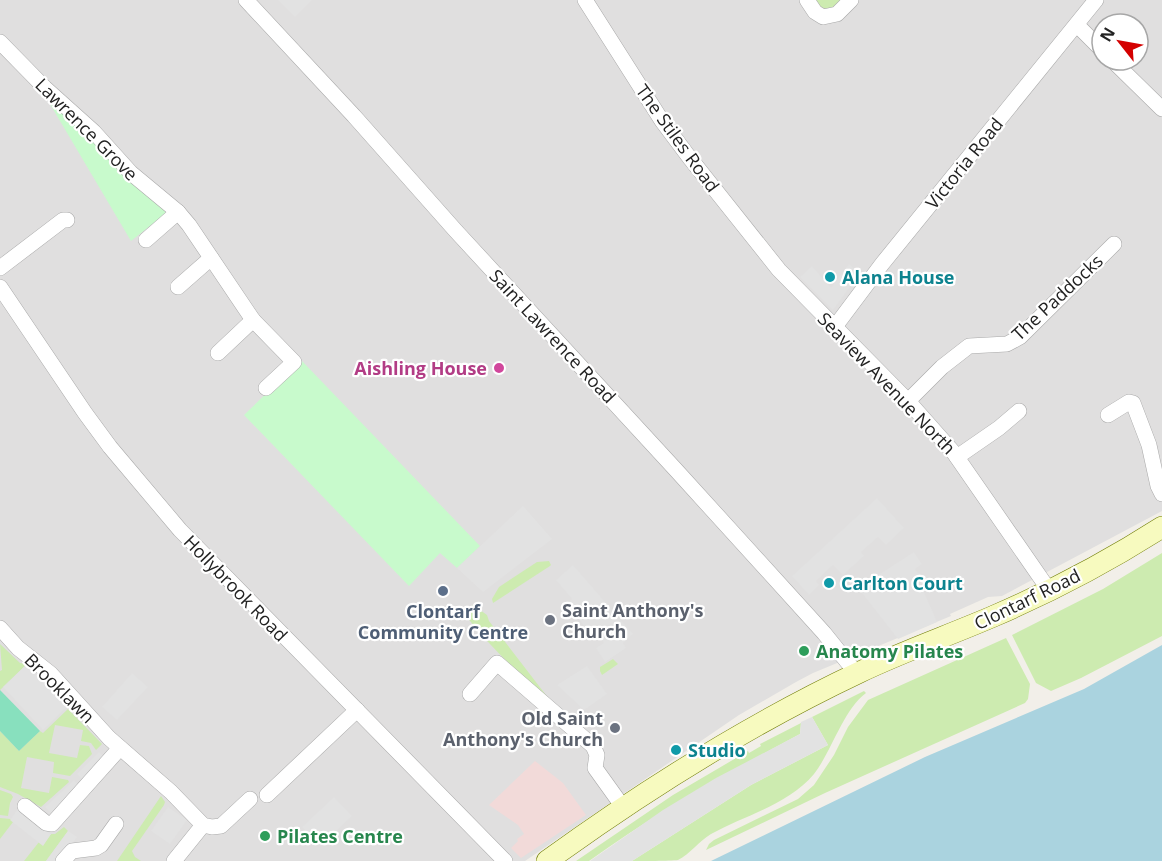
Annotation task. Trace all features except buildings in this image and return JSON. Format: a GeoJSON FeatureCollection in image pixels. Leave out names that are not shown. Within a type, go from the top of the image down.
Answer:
{"type":"FeatureCollection","features":[{"type":"Feature","properties":{"kind":"main road","name":"Clontarf Road"},"geometry":{"type":"LineString","coordinates":[[546,861],[669,777],[739,736],[857,674],[1049,590],[1162,527]]}},
{"type":"Feature","properties":{"kind":"street","name":"Saint Lawrence Road"},"geometry":{"type":"LineString","coordinates":[[246,0],[824,633],[857,674]]}},
{"type":"Feature","properties":{"kind":"street","name":"The Stiles Road"},"geometry":{"type":"LineString","coordinates":[[585,0],[662,121],[779,270]]}},
{"type":"Feature","properties":{"kind":"street"},"geometry":{"type":"LineString","coordinates":[[807,0],[814,12],[823,17],[837,14],[850,0]]}},
{"type":"Feature","properties":{"kind":"street","name":"Victoria Road"},"geometry":{"type":"LineString","coordinates":[[834,328],[882,264],[1096,0]]}},
{"type":"Feature","properties":{"kind":"street"},"geometry":{"type":"LineString","coordinates":[[1077,25],[1090,38]]}},
{"type":"Feature","properties":{"kind":"street","name":"Lawrence Grove"},"geometry":{"type":"LineString","coordinates":[[0,42],[45,88],[94,132],[131,173],[178,212],[253,320],[294,362],[266,388]]}},
{"type":"Feature","properties":{"kind":"street"},"geometry":{"type":"LineString","coordinates":[[1124,72],[1162,109]]}},
{"type":"Feature","properties":{"kind":"street"},"geometry":{"type":"LineString","coordinates":[[146,240],[178,212]]}},
{"type":"Feature","properties":{"kind":"street"},"geometry":{"type":"LineString","coordinates":[[0,268],[63,220],[67,220]]}},
{"type":"Feature","properties":{"kind":"street","name":"The Paddocks"},"geometry":{"type":"LineString","coordinates":[[908,401],[962,350],[976,345],[1006,344],[1020,337],[1114,244]]}},
{"type":"Feature","properties":{"kind":"street"},"geometry":{"type":"LineString","coordinates":[[178,287],[211,258]]}},
{"type":"Feature","properties":{"kind":"street","name":"Seaview Avenue North"},"geometry":{"type":"LineString","coordinates":[[779,270],[908,401],[957,457],[1049,590]]}},
{"type":"Feature","properties":{"kind":"street","name":"Hollybrook Road"},"geometry":{"type":"LineString","coordinates":[[0,287],[85,413],[152,497],[206,557],[505,861]]}},
{"type":"Feature","properties":{"kind":"street"},"geometry":{"type":"LineString","coordinates":[[218,353],[253,320]]}},
{"type":"Feature","properties":{"kind":"street"},"geometry":{"type":"LineString","coordinates":[[1108,415],[1130,402],[1133,403],[1149,445],[1158,486],[1162,494]]}},
{"type":"Feature","properties":{"kind":"street"},"geometry":{"type":"LineString","coordinates":[[957,457],[1019,411]]}},
{"type":"Feature","properties":{"kind":"street","name":"Brooklawn"},"geometry":{"type":"LineString","coordinates":[[0,628],[18,648],[51,674],[120,748],[171,792],[203,825]]}},
{"type":"Feature","properties":{"kind":"street"},"geometry":{"type":"LineString","coordinates":[[470,694],[497,663],[593,746],[597,755],[595,768],[623,807]]}},
{"type":"Feature","properties":{"kind":"street"},"geometry":{"type":"LineString","coordinates":[[267,795],[357,710]]}},
{"type":"Feature","properties":{"kind":"street"},"geometry":{"type":"LineString","coordinates":[[25,806],[46,823],[52,824],[120,748]]}},
{"type":"Feature","properties":{"kind":"street"},"geometry":{"type":"LineString","coordinates":[[174,861],[203,825],[221,826],[250,799]]}},
{"type":"Feature","properties":{"kind":"street"},"geometry":{"type":"LineString","coordinates":[[63,861],[72,851],[96,848],[116,824]]}},
{"type":"Feature","properties":{"kind":"shaded area"},"geometry":{"type":"Polygon","coordinates":[[[0,0],[1162,0],[1162,511],[1002,596],[988,597],[950,614],[951,616],[796,682],[739,715],[525,861],[0,861],[0,0]]]}},
{"type":"Feature","properties":{"kind":"shaded area"},"geometry":{"type":"Polygon","coordinates":[[[278,0],[312,0],[295,17],[278,0]]]}},
{"type":"Feature","properties":{"kind":"shaded area"},"geometry":{"type":"Polygon","coordinates":[[[849,264],[860,273],[833,310],[800,277],[812,266],[831,288],[849,264]]]}},
{"type":"Feature","properties":{"kind":"shaded area"},"geometry":{"type":"Polygon","coordinates":[[[877,498],[904,528],[886,545],[878,537],[861,552],[864,556],[843,575],[833,565],[816,581],[819,585],[809,595],[792,576],[877,498]]]}},
{"type":"Feature","properties":{"kind":"shaded area"},"geometry":{"type":"Polygon","coordinates":[[[523,506],[552,539],[483,592],[457,568],[523,506]]]}},
{"type":"Feature","properties":{"kind":"shaded area"},"geometry":{"type":"Polygon","coordinates":[[[914,552],[922,564],[915,569],[920,573],[924,583],[921,585],[937,622],[898,639],[858,588],[914,552]]]}},
{"type":"Feature","properties":{"kind":"shaded area"},"geometry":{"type":"Polygon","coordinates":[[[573,565],[633,634],[623,643],[626,648],[605,662],[596,648],[604,643],[597,634],[589,639],[587,631],[568,602],[572,599],[556,580],[573,565]]]}},
{"type":"Feature","properties":{"kind":"shaded area"},"geometry":{"type":"Polygon","coordinates":[[[27,664],[67,707],[43,730],[3,687],[27,664]]]}},
{"type":"Feature","properties":{"kind":"shaded area"},"geometry":{"type":"Polygon","coordinates":[[[587,666],[607,694],[584,710],[557,685],[587,666]]]}},
{"type":"Feature","properties":{"kind":"shaded area"},"geometry":{"type":"Polygon","coordinates":[[[132,673],[148,687],[117,720],[102,707],[132,673]]]}},
{"type":"Feature","properties":{"kind":"shaded area"},"geometry":{"type":"Polygon","coordinates":[[[812,717],[828,745],[751,785],[632,861],[590,861],[663,810],[716,778],[800,734],[801,722],[812,717]]]}},
{"type":"Feature","properties":{"kind":"shaded area"},"geometry":{"type":"Polygon","coordinates":[[[99,752],[105,758],[82,779],[77,774],[99,752]]]}},
{"type":"Feature","properties":{"kind":"shaded area"},"geometry":{"type":"Polygon","coordinates":[[[535,761],[563,783],[586,815],[521,858],[511,848],[524,834],[518,825],[489,805],[535,761]]]}},
{"type":"Feature","properties":{"kind":"shaded area"},"geometry":{"type":"Polygon","coordinates":[[[74,780],[79,786],[51,813],[45,807],[74,780]]]}},
{"type":"Feature","properties":{"kind":"shaded area"},"geometry":{"type":"Polygon","coordinates":[[[334,797],[352,816],[321,846],[302,827],[334,797]]]}},
{"type":"Feature","properties":{"kind":"shaded area"},"geometry":{"type":"Polygon","coordinates":[[[168,807],[187,820],[170,844],[151,831],[168,807]]]}},
{"type":"Feature","properties":{"kind":"shaded area"},"geometry":{"type":"Polygon","coordinates":[[[18,809],[51,834],[43,846],[10,820],[18,809]]]}},
{"type":"Feature","properties":{"kind":"shaded area"},"geometry":{"type":"Polygon","coordinates":[[[68,831],[77,837],[59,861],[46,861],[68,831]]]}},
{"type":"Feature","properties":{"kind":"green space"},"geometry":{"type":"Polygon","coordinates":[[[813,0],[843,0],[836,7],[828,9],[813,0]]]}},
{"type":"Feature","properties":{"kind":"green space"},"geometry":{"type":"Polygon","coordinates":[[[47,99],[87,134],[166,211],[131,241],[47,99]]]}},
{"type":"Feature","properties":{"kind":"green space"},"geometry":{"type":"Polygon","coordinates":[[[301,360],[480,546],[457,568],[440,553],[409,586],[244,415],[301,360]]]}},
{"type":"Feature","properties":{"kind":"green space"},"geometry":{"type":"Polygon","coordinates":[[[1162,553],[1162,636],[1051,691],[1036,683],[1012,635],[1103,589],[1162,553]]]}},
{"type":"Feature","properties":{"kind":"green space"},"geometry":{"type":"Polygon","coordinates":[[[549,561],[550,566],[493,603],[492,599],[499,587],[537,562],[549,561]]]}},
{"type":"Feature","properties":{"kind":"green space"},"geometry":{"type":"Polygon","coordinates":[[[473,605],[487,615],[489,621],[549,699],[505,660],[466,616],[473,605]]]}},
{"type":"Feature","properties":{"kind":"green space"},"geometry":{"type":"Polygon","coordinates":[[[1006,638],[1030,684],[1028,699],[1025,703],[825,793],[706,850],[714,840],[798,799],[814,785],[834,755],[848,727],[868,700],[1006,638]]]}},
{"type":"Feature","properties":{"kind":"green space"},"geometry":{"type":"Polygon","coordinates":[[[0,644],[20,663],[27,664],[0,690],[0,671],[2,670],[0,644]]]}},
{"type":"Feature","properties":{"kind":"green space"},"geometry":{"type":"Polygon","coordinates":[[[613,659],[618,664],[602,675],[600,667],[613,659]]]}},
{"type":"Feature","properties":{"kind":"green space"},"geometry":{"type":"Polygon","coordinates":[[[0,690],[40,731],[19,751],[0,731],[0,690]]]}},
{"type":"Feature","properties":{"kind":"green space"},"geometry":{"type":"Polygon","coordinates":[[[864,691],[866,693],[844,720],[814,774],[792,794],[711,834],[678,860],[632,861],[751,785],[828,745],[812,717],[864,691]]]}},
{"type":"Feature","properties":{"kind":"green space"},"geometry":{"type":"Polygon","coordinates":[[[68,709],[102,744],[96,750],[91,743],[81,741],[83,730],[55,725],[49,753],[77,758],[80,745],[89,746],[92,754],[70,776],[53,773],[54,762],[27,757],[21,788],[49,793],[52,777],[69,782],[41,807],[0,787],[0,731],[19,751],[40,731],[43,733],[68,709]]]}},
{"type":"Feature","properties":{"kind":"green space"},"geometry":{"type":"Polygon","coordinates":[[[801,723],[800,734],[692,794],[589,861],[576,861],[673,795],[801,723]]]}},
{"type":"Feature","properties":{"kind":"green space"},"geometry":{"type":"Polygon","coordinates":[[[0,790],[13,797],[8,816],[0,815],[0,790]]]}},
{"type":"Feature","properties":{"kind":"green space"},"geometry":{"type":"Polygon","coordinates":[[[161,796],[165,802],[164,805],[132,851],[141,861],[117,861],[161,796]]]}},
{"type":"Feature","properties":{"kind":"green space"},"geometry":{"type":"Polygon","coordinates":[[[0,818],[11,819],[13,822],[0,839],[0,818]]]}},
{"type":"Feature","properties":{"kind":"green space"},"geometry":{"type":"Polygon","coordinates":[[[64,827],[68,831],[46,861],[24,861],[39,842],[43,845],[51,834],[55,834],[64,827]]]}},
{"type":"Feature","properties":{"kind":"water"},"geometry":{"type":"Polygon","coordinates":[[[1162,645],[1162,861],[711,861],[925,757],[1084,689],[1162,645]]]}},
{"type":"Feature","properties":{"kind":"place","name":"Alana House"},"geometry":{"type":"Point","coordinates":[830,277]}},
{"type":"Feature","properties":{"kind":"place","name":"Aishling House"},"geometry":{"type":"Point","coordinates":[499,368]}},
{"type":"Feature","properties":{"kind":"place","name":"Carlton Court"},"geometry":{"type":"Point","coordinates":[829,583]}},
{"type":"Feature","properties":{"kind":"place","name":"Clontarf Community Centre"},"geometry":{"type":"Point","coordinates":[443,591]}},
{"type":"Feature","properties":{"kind":"place","name":"Saint Anthony's Church"},"geometry":{"type":"Point","coordinates":[550,620]}},
{"type":"Feature","properties":{"kind":"place","name":"Anatomy Pilates"},"geometry":{"type":"Point","coordinates":[804,651]}},
{"type":"Feature","properties":{"kind":"place","name":"Old Saint Anthony's Church"},"geometry":{"type":"Point","coordinates":[615,728]}},
{"type":"Feature","properties":{"kind":"place","name":"Studio"},"geometry":{"type":"Point","coordinates":[676,750]}},
{"type":"Feature","properties":{"kind":"place","name":"Pilates Centre"},"geometry":{"type":"Point","coordinates":[265,836]}}]}
